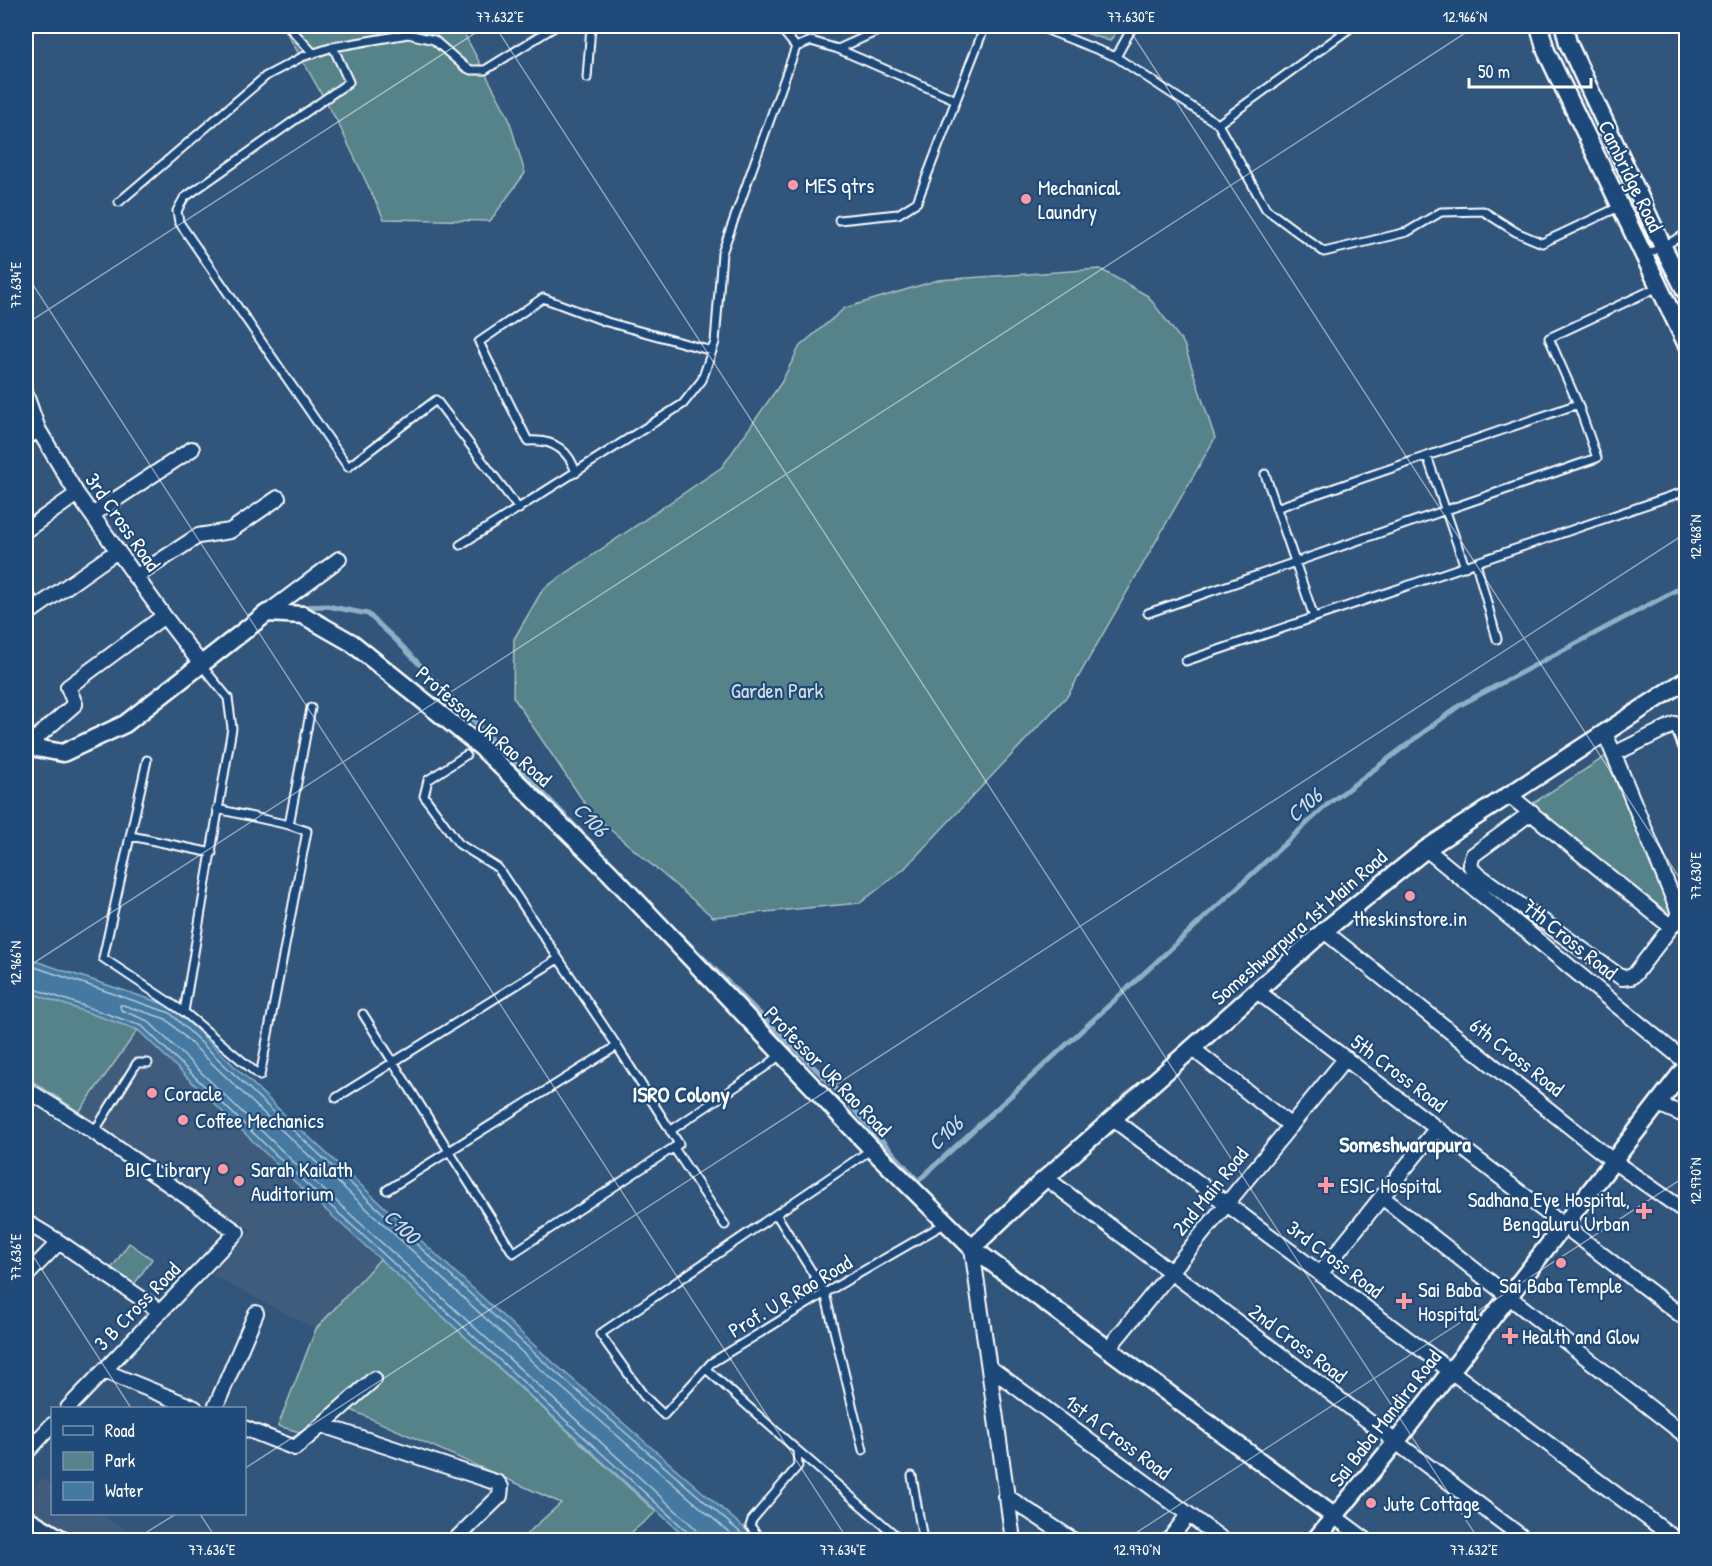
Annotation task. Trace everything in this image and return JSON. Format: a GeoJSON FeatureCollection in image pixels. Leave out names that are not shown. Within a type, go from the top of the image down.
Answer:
{"type":"FeatureCollection","features":[{"type":"Feature","properties":{"kind":"street","name":"Cambridge Road"},"geometry":{"type":"LineString","coordinates":[[1539,26],[1546,51],[1686,343]]}},
{"type":"Feature","properties":{"kind":"street","name":"Cambridge Road"},"geometry":{"type":"LineString","coordinates":[[1564,26],[1568,43],[1686,292]]}},
{"type":"Feature","properties":{"kind":"street","name":"3rd Cross Road"},"geometry":{"type":"LineString","coordinates":[[26,395],[38,429],[77,494],[135,577],[201,664]]}},
{"type":"Feature","properties":{"kind":"street"},"geometry":{"type":"LineString","coordinates":[[26,438],[38,429]]}},
{"type":"Feature","properties":{"kind":"street"},"geometry":{"type":"LineString","coordinates":[[92,515],[192,449]]}},
{"type":"Feature","properties":{"kind":"street"},"geometry":{"type":"LineString","coordinates":[[28,523],[77,494]]}},
{"type":"Feature","properties":{"kind":"street"},"geometry":{"type":"LineString","coordinates":[[135,577],[198,536],[230,531],[278,498]]}},
{"type":"Feature","properties":{"kind":"street"},"geometry":{"type":"LineString","coordinates":[[26,595],[30,612],[117,551]]}},
{"type":"Feature","properties":{"kind":"street"},"geometry":{"type":"LineString","coordinates":[[26,746],[63,753],[125,724],[339,559]]}},
{"type":"Feature","properties":{"kind":"street","name":"Professor UR Rao Road"},"geometry":{"type":"LineString","coordinates":[[267,613],[303,615],[352,643],[481,747],[608,871],[872,1149],[972,1248],[1335,1517]]}},
{"type":"Feature","properties":{"kind":"street"},"geometry":{"type":"LineString","coordinates":[[26,746],[75,704],[68,687],[164,616]]}},
{"type":"Feature","properties":{"kind":"street","name":"Someshwarpura 1st Main Road"},"geometry":{"type":"LineString","coordinates":[[972,1248],[1046,1178],[1324,931],[1426,849],[1686,680]]}},
{"type":"Feature","properties":{"kind":"street"},"geometry":{"type":"LineString","coordinates":[[1614,754],[1675,724],[1686,746]]}},
{"type":"Feature","properties":{"kind":"street"},"geometry":{"type":"LineString","coordinates":[[1532,812],[1473,855],[1470,864],[1473,872],[1622,978],[1632,978],[1683,912],[1605,733]]}},
{"type":"Feature","properties":{"kind":"street"},"geometry":{"type":"LineString","coordinates":[[1509,795],[1671,927]]}},
{"type":"Feature","properties":{"kind":"street","name":"7th Cross Road"},"geometry":{"type":"LineString","coordinates":[[1426,849],[1686,1064]]}},
{"type":"Feature","properties":{"kind":"street","name":"6th Cross Road"},"geometry":{"type":"LineString","coordinates":[[1324,931],[1614,1161],[1686,1212]]}},
{"type":"Feature","properties":{"kind":"street","name":"5th Cross Road"},"geometry":{"type":"LineString","coordinates":[[1257,991],[1686,1319]]}},
{"type":"Feature","properties":{"kind":"street"},"geometry":{"type":"LineString","coordinates":[[1193,1049],[1291,1125]]}},
{"type":"Feature","properties":{"kind":"street","name":"2nd Main Road"},"geometry":{"type":"LineString","coordinates":[[1107,1350],[1346,1058]]}},
{"type":"Feature","properties":{"kind":"street","name":"Sai Baba Mandira Road"},"geometry":{"type":"LineString","coordinates":[[1315,1540],[1396,1442],[1658,1104],[1686,1064]]}},
{"type":"Feature","properties":{"kind":"street"},"geometry":{"type":"LineString","coordinates":[[26,1089],[94,1132]]}},
{"type":"Feature","properties":{"kind":"street"},"geometry":{"type":"LineString","coordinates":[[1658,1104],[1686,1116]]}},
{"type":"Feature","properties":{"kind":"street","name":"3rd Cross Road"},"geometry":{"type":"LineString","coordinates":[[1113,1119],[1677,1540]]}},
{"type":"Feature","properties":{"kind":"street"},"geometry":{"type":"LineString","coordinates":[[1320,1274],[1437,1128]]}},
{"type":"Feature","properties":{"kind":"street","name":"3 B Cross Road"},"geometry":{"type":"LineString","coordinates":[[69,1407],[237,1232],[94,1132]]}},
{"type":"Feature","properties":{"kind":"street","name":"2nd Cross Road"},"geometry":{"type":"LineString","coordinates":[[1046,1178],[1526,1540]]}},
{"type":"Feature","properties":{"kind":"street"},"geometry":{"type":"LineString","coordinates":[[1382,1197],[1686,1436]]}},
{"type":"Feature","properties":{"kind":"street"},"geometry":{"type":"LineString","coordinates":[[26,1222],[161,1312]]}},
{"type":"Feature","properties":{"kind":"street"},"geometry":{"type":"LineString","coordinates":[[26,1276],[59,1242]]}},
{"type":"Feature","properties":{"kind":"street"},"geometry":{"type":"LineString","coordinates":[[972,1248],[1013,1540]]}},
{"type":"Feature","properties":{"kind":"street"},"geometry":{"type":"LineString","coordinates":[[215,1407],[256,1313]]}},
{"type":"Feature","properties":{"kind":"street","name":"1st A Cross Road"},"geometry":{"type":"LineString","coordinates":[[989,1367],[1223,1540]]}},
{"type":"Feature","properties":{"kind":"street"},"geometry":{"type":"LineString","coordinates":[[104,1371],[193,1407]]}},
{"type":"Feature","properties":{"kind":"street"},"geometry":{"type":"LineString","coordinates":[[246,1429],[295,1448],[374,1379]]}},
{"type":"Feature","properties":{"kind":"street"},"geometry":{"type":"LineString","coordinates":[[322,1425],[498,1483],[501,1487],[500,1496],[455,1540]]}},
{"type":"Feature","properties":{"kind":"street"},"geometry":{"type":"LineString","coordinates":[[26,1453],[51,1426]]}},
{"type":"Feature","properties":{"kind":"street"},"geometry":{"type":"LineString","coordinates":[[1006,1496],[1073,1540]]}},
{"type":"Feature","properties":{"kind":"street"},"geometry":{"type":"LineString","coordinates":[[1169,1540],[1188,1515]]}},
{"type":"Feature","properties":{"kind":"street"},"geometry":{"type":"LineString","coordinates":[[1335,1517],[1366,1540]]}},
{"type":"Feature","properties":{"kind":"street"},"geometry":{"type":"LineString","coordinates":[[26,1518],[63,1540]]}},
{"type":"Feature","properties":{"kind":"street"},"geometry":{"type":"LineString","coordinates":[[26,1535],[35,1540]]}},
{"type":"Feature","properties":{"kind":"lane"},"geometry":{"type":"LineString","coordinates":[[288,26],[314,54]]}},
{"type":"Feature","properties":{"kind":"lane"},"geometry":{"type":"LineString","coordinates":[[119,202],[266,76],[302,57],[333,47],[399,35],[417,35],[442,45],[465,67],[471,70],[485,70],[556,26]]}},
{"type":"Feature","properties":{"kind":"lane"},"geometry":{"type":"LineString","coordinates":[[587,78],[591,26]]}},
{"type":"Feature","properties":{"kind":"lane"},"geometry":{"type":"LineString","coordinates":[[779,26],[796,47]]}},
{"type":"Feature","properties":{"kind":"lane"},"geometry":{"type":"LineString","coordinates":[[838,49],[889,26]]}},
{"type":"Feature","properties":{"kind":"lane"},"geometry":{"type":"LineString","coordinates":[[839,220],[898,214],[916,202],[985,26]]}},
{"type":"Feature","properties":{"kind":"lane"},"geometry":{"type":"LineString","coordinates":[[1037,26],[1116,57],[1218,124],[1266,209],[1324,252],[1407,232],[1441,212],[1483,212],[1516,232],[1542,243],[1621,206]]}},
{"type":"Feature","properties":{"kind":"lane"},"geometry":{"type":"LineString","coordinates":[[1116,57],[1133,26]]}},
{"type":"Feature","properties":{"kind":"lane"},"geometry":{"type":"LineString","coordinates":[[1218,124],[1353,26]]}},
{"type":"Feature","properties":{"kind":"lane"},"geometry":{"type":"LineString","coordinates":[[460,545],[683,405],[702,380],[715,342],[722,253],[796,47],[811,41],[838,49],[956,100]]}},
{"type":"Feature","properties":{"kind":"lane"},"geometry":{"type":"LineString","coordinates":[[333,47],[349,82],[184,198],[177,211],[179,222],[348,467],[436,400],[519,509]]}},
{"type":"Feature","properties":{"kind":"lane"},"geometry":{"type":"LineString","coordinates":[[1644,256],[1686,234]]}},
{"type":"Feature","properties":{"kind":"lane"},"geometry":{"type":"LineString","coordinates":[[1148,613],[1597,458],[1578,404],[1550,338],[1659,286]]}},
{"type":"Feature","properties":{"kind":"lane"},"geometry":{"type":"LineString","coordinates":[[576,473],[568,456],[561,449],[545,441],[528,441],[479,342],[543,298],[607,322],[712,351]]}},
{"type":"Feature","properties":{"kind":"lane"},"geometry":{"type":"LineString","coordinates":[[1276,508],[1578,404]]}},
{"type":"Feature","properties":{"kind":"lane"},"geometry":{"type":"LineString","coordinates":[[1427,456],[1465,567]]}},
{"type":"Feature","properties":{"kind":"lane"},"geometry":{"type":"LineString","coordinates":[[1265,474],[1314,617]]}},
{"type":"Feature","properties":{"kind":"lane"},"geometry":{"type":"LineString","coordinates":[[1186,661],[1686,491]]}},
{"type":"Feature","properties":{"kind":"lane"},"geometry":{"type":"LineString","coordinates":[[1476,563],[1497,639]]}},
{"type":"Feature","properties":{"kind":"lane"},"geometry":{"type":"LineString","coordinates":[[184,1012],[232,728],[228,698],[201,664]]}},
{"type":"Feature","properties":{"kind":"lane"},"geometry":{"type":"LineString","coordinates":[[289,825],[311,708]]}},
{"type":"Feature","properties":{"kind":"lane"},"geometry":{"type":"LineString","coordinates":[[363,1014],[513,1253],[679,1144],[617,1046],[498,868],[459,844],[424,796],[428,780],[466,755]]}},
{"type":"Feature","properties":{"kind":"lane"},"geometry":{"type":"LineString","coordinates":[[147,760],[103,958],[184,1012],[260,1076],[307,831],[218,809]]}},
{"type":"Feature","properties":{"kind":"lane"},"geometry":{"type":"LineString","coordinates":[[131,836],[212,853]]}},
{"type":"Feature","properties":{"kind":"lane"},"geometry":{"type":"LineString","coordinates":[[336,1098],[558,958]]}},
{"type":"Feature","properties":{"kind":"lane"},"geometry":{"type":"LineString","coordinates":[[387,1190],[617,1046]]}},
{"type":"Feature","properties":{"kind":"lane"},"geometry":{"type":"LineString","coordinates":[[670,1131],[781,1054]]}},
{"type":"Feature","properties":{"kind":"lane"},"geometry":{"type":"LineString","coordinates":[[94,1132],[137,1063],[148,1063]]}},
{"type":"Feature","properties":{"kind":"lane"},"geometry":{"type":"LineString","coordinates":[[674,1148],[726,1225]]}},
{"type":"Feature","properties":{"kind":"lane"},"geometry":{"type":"LineString","coordinates":[[863,1450],[825,1293],[776,1214],[872,1149]]}},
{"type":"Feature","properties":{"kind":"lane","name":"Prof. U R Rao Road"},"geometry":{"type":"LineString","coordinates":[[776,1214],[600,1334],[644,1396],[664,1416],[711,1363],[946,1222]]}},
{"type":"Feature","properties":{"kind":"lane"},"geometry":{"type":"LineString","coordinates":[[706,1369],[901,1540]]}},
{"type":"Feature","properties":{"kind":"lane"},"geometry":{"type":"LineString","coordinates":[[762,1540],[750,1526],[752,1520],[798,1466],[797,1450]]}},
{"type":"Feature","properties":{"kind":"lane"},"geometry":{"type":"LineString","coordinates":[[912,1476],[923,1540]]}},
{"type":"Feature","properties":{"kind":"shaded area"},"geometry":{"type":"Polygon","coordinates":[[[138,1030],[295,1182],[380,1259],[316,1329],[212,1275],[252,1230],[79,1112],[138,1030]]]}},
{"type":"Feature","properties":{"kind":"shaded area"},"geometry":{"type":"Polygon","coordinates":[[[41,1478],[51,1484],[51,1515],[102,1515],[145,1540],[78,1540],[26,1510],[26,1502],[41,1478]]]}},
{"type":"Feature","properties":{"kind":"green space"},"geometry":{"type":"Polygon","coordinates":[[[283,26],[460,26],[508,116],[525,173],[490,221],[384,219],[338,123],[283,26]]]}},
{"type":"Feature","properties":{"kind":"green space"},"geometry":{"type":"Polygon","coordinates":[[[1065,26],[1121,26],[1110,41],[1065,26]]]}},
{"type":"Feature","properties":{"kind":"green space","name":"Garden Park"},"geometry":{"type":"Polygon","coordinates":[[[1100,269],[1148,296],[1184,344],[1215,438],[1068,695],[904,869],[860,903],[713,917],[592,814],[513,697],[514,639],[543,589],[722,467],[781,383],[800,346],[845,308],[938,280],[1100,269]]]}},
{"type":"Feature","properties":{"kind":"green space"},"geometry":{"type":"Polygon","coordinates":[[[1606,756],[1672,916],[1530,805],[1606,756]]]}},
{"type":"Feature","properties":{"kind":"green space"},"geometry":{"type":"Polygon","coordinates":[[[26,991],[138,1030],[79,1112],[26,1077],[26,991]]]}},
{"type":"Feature","properties":{"kind":"green space"},"geometry":{"type":"Polygon","coordinates":[[[129,1243],[152,1259],[133,1286],[111,1269],[129,1243]]]}},
{"type":"Feature","properties":{"kind":"green space"},"geometry":{"type":"Polygon","coordinates":[[[380,1259],[656,1512],[633,1531],[627,1540],[520,1540],[561,1503],[338,1404],[303,1433],[278,1426],[316,1329],[380,1259]]]}},
{"type":"Feature","properties":{"kind":"water","name":"C100"},"geometry":{"type":"Polygon","coordinates":[[[26,958],[173,1007],[285,1115],[547,1357],[758,1540],[689,1540],[295,1182],[138,1030],[26,991],[26,958]]]}},
{"type":"Feature","properties":{"kind":"waterway","name":"C106"},"geometry":{"type":"LineString","coordinates":[[677,932],[837,1090],[918,1181],[1328,804],[1460,705],[1686,585]]}},
{"type":"Feature","properties":{"kind":"waterway","name":"C106"},"geometry":{"type":"LineString","coordinates":[[300,607],[327,606],[368,614],[396,640],[596,848]]}},
{"type":"Feature","properties":{"kind":"place","name":"MES qtrs"},"geometry":{"type":"Point","coordinates":[793,185]}},
{"type":"Feature","properties":{"kind":"place","name":"Mechanical Laundry"},"geometry":{"type":"Point","coordinates":[1026,199]}},
{"type":"Feature","properties":{"kind":"place","name":"theskinstore.in"},"geometry":{"type":"Point","coordinates":[1410,896]}},
{"type":"Feature","properties":{"kind":"place","name":"Coracle"},"geometry":{"type":"Point","coordinates":[152,1093]}},
{"type":"Feature","properties":{"kind":"place","name":"Coffee Mechanics"},"geometry":{"type":"Point","coordinates":[183,1120]}},
{"type":"Feature","properties":{"kind":"place","name":"BIC Library"},"geometry":{"type":"Point","coordinates":[223,1169]}},
{"type":"Feature","properties":{"kind":"place","name":"Sarah Kailath Auditorium"},"geometry":{"type":"Point","coordinates":[239,1181]}},
{"type":"Feature","properties":{"kind":"place","name":"ESIC Hospital"},"geometry":{"type":"Point","coordinates":[1326,1185]}},
{"type":"Feature","properties":{"kind":"place","name":"Sadhana Eye Hospital, Bengaluru Urban"},"geometry":{"type":"Point","coordinates":[1644,1211]}},
{"type":"Feature","properties":{"kind":"place","name":"Sai Baba Temple"},"geometry":{"type":"Point","coordinates":[1561,1263]}},
{"type":"Feature","properties":{"kind":"place","name":"Sai Baba Hospital"},"geometry":{"type":"Point","coordinates":[1404,1301]}},
{"type":"Feature","properties":{"kind":"place","name":"Health and Glow"},"geometry":{"type":"Point","coordinates":[1510,1336]}},
{"type":"Feature","properties":{"kind":"place","name":"Jute Cottage"},"geometry":{"type":"Point","coordinates":[1371,1503]}},
{"type":"Feature","properties":{"kind":"district","name":"ISRO Colony"},"geometry":{"type":"Point","coordinates":[681,1094]}},
{"type":"Feature","properties":{"kind":"district","name":"Someshwarapura"},"geometry":{"type":"Point","coordinates":[1405,1144]}}]}
